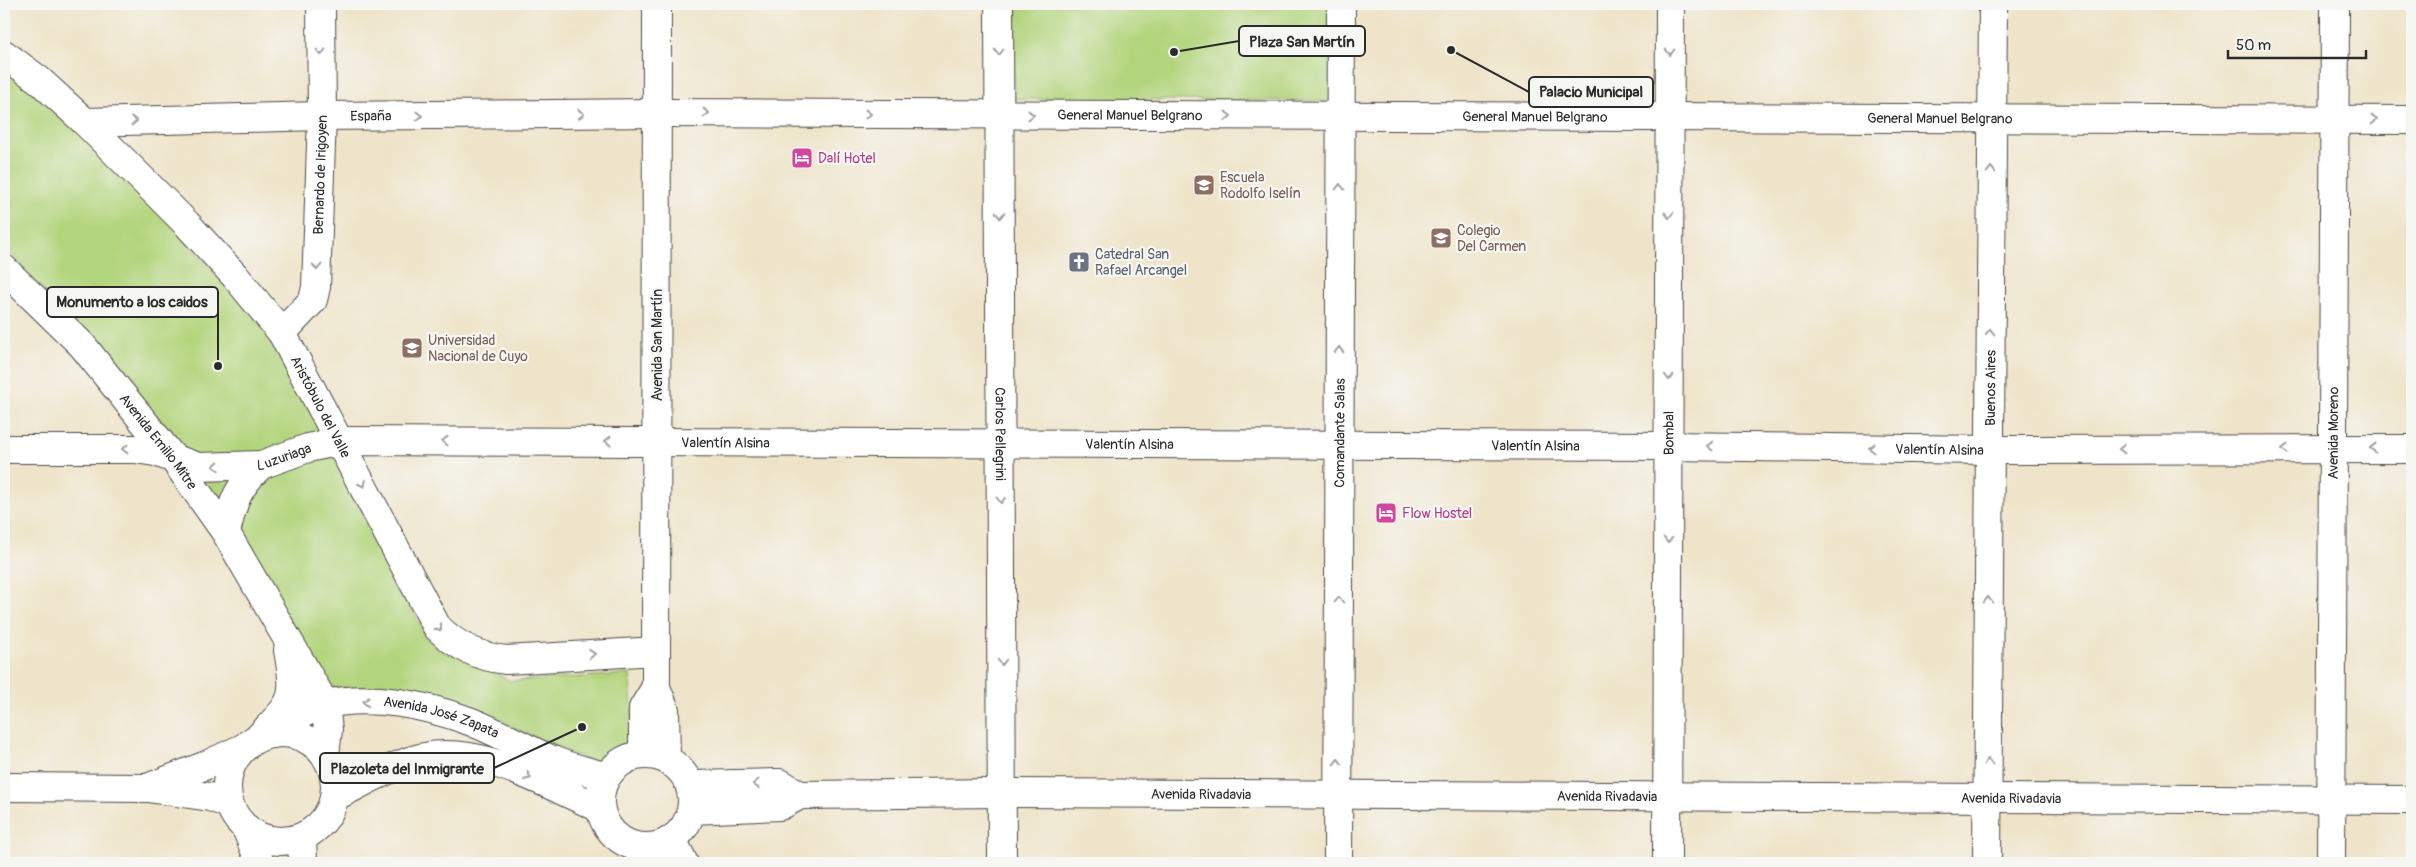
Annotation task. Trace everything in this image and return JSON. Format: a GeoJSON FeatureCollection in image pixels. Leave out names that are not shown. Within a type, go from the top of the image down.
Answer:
{"type":"FeatureCollection","features":[{"type":"Feature","properties":{"kind":"street","name":"Bernardo de Irigoyen"},"geometry":{"type":"LineString","coordinates":[[282,333],[313,300],[316,287],[322,116],[321,4]]}},
{"type":"Feature","properties":{"kind":"street","name":"Avenida San Martín"},"geometry":{"type":"LineString","coordinates":[[654,756],[665,710],[656,687],[657,4]]}},
{"type":"Feature","properties":{"kind":"street","name":"Carlos Pellegrini"},"geometry":{"type":"LineString","coordinates":[[999,4],[1002,863]]}},
{"type":"Feature","properties":{"kind":"street","name":"Comandante Salas"},"geometry":{"type":"LineString","coordinates":[[1338,863],[1340,4]]}},
{"type":"Feature","properties":{"kind":"street","name":"Bombal"},"geometry":{"type":"LineString","coordinates":[[1667,863],[1670,4]]}},
{"type":"Feature","properties":{"kind":"street","name":"Buenos Aires"},"geometry":{"type":"LineString","coordinates":[[1987,863],[1993,4]]}},
{"type":"Feature","properties":{"kind":"street","name":"Avenida Moreno"},"geometry":{"type":"LineString","coordinates":[[2331,863],[2335,4]]}},
{"type":"Feature","properties":{"kind":"street","name":"Aristóbulo del Valle"},"geometry":{"type":"LineString","coordinates":[[4,54],[39,80],[85,122],[187,224],[235,276],[282,333],[437,627],[452,642],[488,658],[506,660],[656,650]]}},
{"type":"Feature","properties":{"kind":"street","name":"España"},"geometry":{"type":"LineString","coordinates":[[85,122],[322,116],[657,113]]}},
{"type":"Feature","properties":{"kind":"street","name":"General Manuel Belgrano"},"geometry":{"type":"LineString","coordinates":[[657,113],[2412,120]]}},
{"type":"Feature","properties":{"kind":"street","name":"Avenida Emilio Mitre"},"geometry":{"type":"LineString","coordinates":[[4,269],[82,345],[173,458],[226,533],[325,704],[328,730],[325,755]]}},
{"type":"Feature","properties":{"kind":"street","name":"Luzuriaga"},"geometry":{"type":"LineString","coordinates":[[4,449],[135,449],[173,458],[198,467],[261,465],[308,448],[340,441],[656,442]]}},
{"type":"Feature","properties":{"kind":"street","name":"Valentín Alsina"},"geometry":{"type":"LineString","coordinates":[[656,442],[1339,444],[1989,450],[2412,449]]}},
{"type":"Feature","properties":{"kind":"street"},"geometry":{"type":"LineString","coordinates":[[226,533],[235,498],[244,482],[261,465]]}},
{"type":"Feature","properties":{"kind":"street","name":"Avenida Emilio Mitre"},"geometry":{"type":"LineString","coordinates":[[259,740],[292,698],[294,685],[286,636]]}},
{"type":"Feature","properties":{"kind":"street","name":"Avenida José Zapata"},"geometry":{"type":"LineString","coordinates":[[4,788],[147,788],[204,766],[259,740],[325,704],[378,702],[432,710],[468,721],[556,762],[606,776]]}},
{"type":"Feature","properties":{"kind":"street","name":"Avenida José Zapata"},"geometry":{"type":"LineString","coordinates":[[302,837],[288,841],[272,840],[260,837],[246,828],[236,817],[230,804],[227,789],[229,773],[235,759],[259,740],[288,733],[302,737],[315,745],[325,755]]}},
{"type":"Feature","properties":{"kind":"street","name":"Avenida José Zapata"},"geometry":{"type":"LineString","coordinates":[[334,798],[421,757],[447,754],[474,758],[512,770],[600,808]]}},
{"type":"Feature","properties":{"kind":"street"},"geometry":{"type":"LineString","coordinates":[[303,863],[302,837],[317,827],[328,814],[334,798],[333,776],[325,755]]}},
{"type":"Feature","properties":{"kind":"street"},"geometry":{"type":"LineString","coordinates":[[654,756],[685,774],[691,798],[688,821],[672,839],[652,847],[641,855],[614,834],[604,822],[600,808],[601,792],[606,776],[616,765],[629,758],[654,756]]}},
{"type":"Feature","properties":{"kind":"street","name":"Avenida Rivadavia"},"geometry":{"type":"LineString","coordinates":[[691,798],[780,783],[800,795],[1002,792],[2412,800]]}},
{"type":"Feature","properties":{"kind":"street"},"geometry":{"type":"LineString","coordinates":[[147,788],[210,797],[230,804]]}},
{"type":"Feature","properties":{"kind":"street"},"geometry":{"type":"LineString","coordinates":[[246,828],[260,863]]}},
{"type":"Feature","properties":{"kind":"street"},"geometry":{"type":"LineString","coordinates":[[672,839],[684,863]]}},
{"type":"Feature","properties":{"kind":"green space"},"geometry":{"type":"Polygon","coordinates":[[[1015,4],[1333,4],[1332,101],[1014,99],[1015,4]]]}},
{"type":"Feature","properties":{"kind":"green space"},"geometry":{"type":"Polygon","coordinates":[[[4,68],[81,125],[281,346],[324,436],[428,640],[511,681],[630,674],[634,749],[595,764],[476,711],[399,688],[329,688],[173,442],[4,245],[4,68]]]}},
{"type":"Feature","properties":{"kind":"green space"},"geometry":{"type":"Polygon","coordinates":[[[670,850],[677,863],[647,863],[647,856],[670,850]]]}},
{"type":"Feature","properties":{"kind":"place","name":"Palacio Municipal"},"geometry":{"type":"Point","coordinates":[1451,50]}},
{"type":"Feature","properties":{"kind":"place","name":"Plaza San Martín"},"geometry":{"type":"Point","coordinates":[1174,52]}},
{"type":"Feature","properties":{"kind":"place","name":"Dalí Hotel"},"geometry":{"type":"Point","coordinates":[802,158]}},
{"type":"Feature","properties":{"kind":"place","name":"Escuela Rodolfo Iselín"},"geometry":{"type":"Point","coordinates":[1204,185]}},
{"type":"Feature","properties":{"kind":"place","name":"Colegio Del Carmen"},"geometry":{"type":"Point","coordinates":[1441,238]}},
{"type":"Feature","properties":{"kind":"place","name":"Catedral San Rafael Arcangel"},"geometry":{"type":"Point","coordinates":[1079,262]}},
{"type":"Feature","properties":{"kind":"place","name":"Universidad Nacional de Cuyo"},"geometry":{"type":"Point","coordinates":[412,348]}},
{"type":"Feature","properties":{"kind":"place","name":"Monumento a los caidos"},"geometry":{"type":"Point","coordinates":[218,366]}},
{"type":"Feature","properties":{"kind":"place","name":"Flow Hostel"},"geometry":{"type":"Point","coordinates":[1386,513]}},
{"type":"Feature","properties":{"kind":"place","name":"Plazoleta del Inmigrante"},"geometry":{"type":"Point","coordinates":[582,727]}}]}
